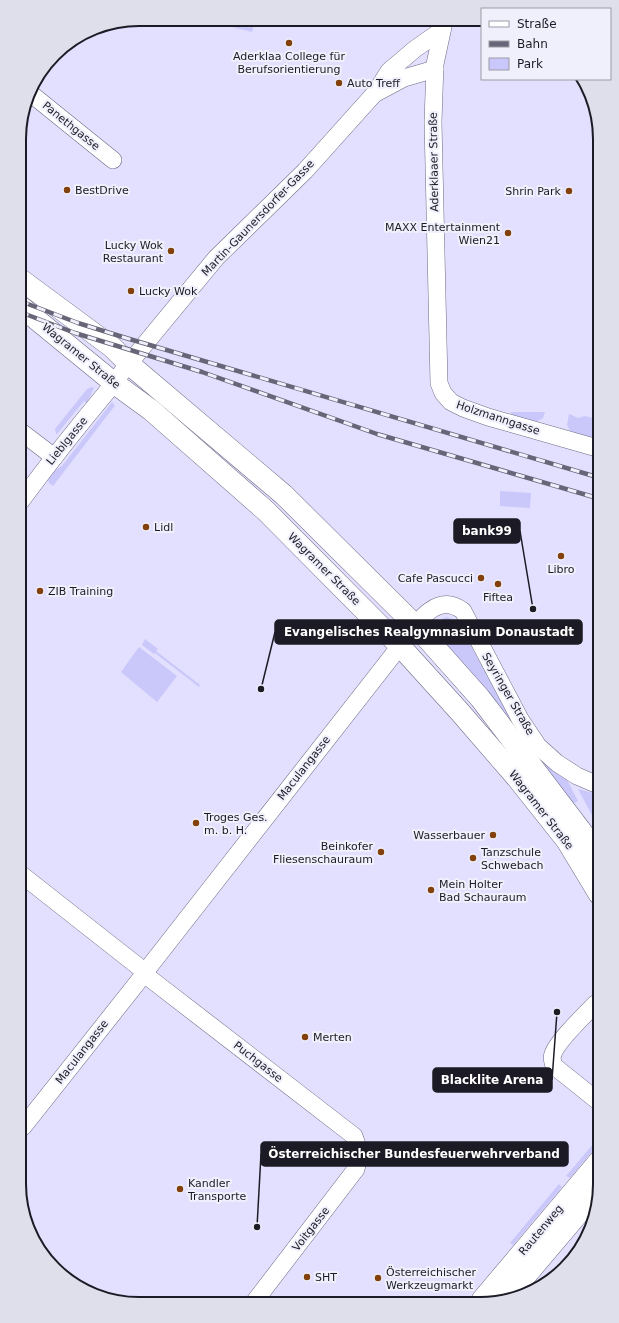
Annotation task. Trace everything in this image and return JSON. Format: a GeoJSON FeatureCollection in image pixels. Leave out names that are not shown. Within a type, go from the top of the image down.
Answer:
{"type":"FeatureCollection","features":[{"type":"Feature","properties":{"kind":"main road","name":"Wagramer Straße"},"geometry":{"type":"LineString","coordinates":[[26,283],[112,347],[128,363],[284,495],[415,625],[480,698],[582,832],[593,851]]}},
{"type":"Feature","properties":{"kind":"main road","name":"Wagramer Straße"},"geometry":{"type":"LineString","coordinates":[[26,311],[114,383],[151,410],[266,511],[400,646],[464,716],[535,801],[567,841],[593,884]]}},
{"type":"Feature","properties":{"kind":"main road","name":"Rautenweg"},"geometry":{"type":"LineString","coordinates":[[485,1297],[593,1168]]}},
{"type":"Feature","properties":{"kind":"main road","name":"Rautenweg"},"geometry":{"type":"LineString","coordinates":[[512,1292],[592,1197]]}},
{"type":"Feature","properties":{"kind":"street","name":"Martin-Gaunersdorfer-Gasse"},"geometry":{"type":"LineString","coordinates":[[114,383],[128,363],[216,258],[305,171],[375,93],[390,71],[444,26]]}},
{"type":"Feature","properties":{"kind":"street","name":"Aderklaaer Straße"},"geometry":{"type":"LineString","coordinates":[[437,328],[433,122],[435,67],[444,26]]}},
{"type":"Feature","properties":{"kind":"street"},"geometry":{"type":"LineString","coordinates":[[403,60],[415,59],[429,61],[435,67]]}},
{"type":"Feature","properties":{"kind":"street","name":"Martin-Gaunersdorfer-Gasse"},"geometry":{"type":"LineString","coordinates":[[375,93],[404,78],[435,67]]}},
{"type":"Feature","properties":{"kind":"street","name":"Panethgasse"},"geometry":{"type":"LineString","coordinates":[[35,97],[113,160]]}},
{"type":"Feature","properties":{"kind":"street","name":"Holzmanngasse"},"geometry":{"type":"LineString","coordinates":[[437,328],[439,383],[443,393],[451,402],[488,417],[593,447]]}},
{"type":"Feature","properties":{"kind":"street","name":"Lieblgasse"},"geometry":{"type":"LineString","coordinates":[[26,494],[114,383]]}},
{"type":"Feature","properties":{"kind":"street"},"geometry":{"type":"LineString","coordinates":[[26,436],[54,457]]}},
{"type":"Feature","properties":{"kind":"street","name":"Seyringer Straße"},"geometry":{"type":"LineString","coordinates":[[415,625],[423,616],[437,606],[449,605],[458,608],[466,617],[475,637],[520,719],[538,746],[557,763],[577,776],[593,783]]}},
{"type":"Feature","properties":{"kind":"street","name":"Maculangasse"},"geometry":{"type":"LineString","coordinates":[[26,1123],[415,625]]}},
{"type":"Feature","properties":{"kind":"street","name":"Puchgasse"},"geometry":{"type":"LineString","coordinates":[[26,877],[144,972],[354,1136],[360,1153]]}},
{"type":"Feature","properties":{"kind":"street"},"geometry":{"type":"LineString","coordinates":[[593,1006],[573,1028],[552,1055],[554,1066],[593,1097]]}},
{"type":"Feature","properties":{"kind":"street","name":"Voitgasse"},"geometry":{"type":"LineString","coordinates":[[257,1297],[356,1169],[360,1153]]}},
{"type":"Feature","properties":{"kind":"green space"},"geometry":{"type":"Polygon","coordinates":[[[228,26],[254,26],[252,32],[228,26]]]}},
{"type":"Feature","properties":{"kind":"green space"},"geometry":{"type":"Polygon","coordinates":[[[92,387],[94,388],[87,403],[84,401],[56,434],[55,429],[87,389],[92,387]]]}},
{"type":"Feature","properties":{"kind":"green space"},"geometry":{"type":"Polygon","coordinates":[[[112,402],[115,406],[53,486],[48,480],[52,472],[62,466],[112,402]]]}},
{"type":"Feature","properties":{"kind":"green space"},"geometry":{"type":"Polygon","coordinates":[[[511,412],[545,412],[543,418],[536,422],[511,415],[511,412]]]}},
{"type":"Feature","properties":{"kind":"green space"},"geometry":{"type":"Polygon","coordinates":[[[569,414],[578,418],[585,416],[593,418],[593,439],[570,431],[567,425],[569,414]]]}},
{"type":"Feature","properties":{"kind":"green space"},"geometry":{"type":"Polygon","coordinates":[[[500,491],[531,493],[530,508],[500,506],[500,491]]]}},
{"type":"Feature","properties":{"kind":"green space"},"geometry":{"type":"Polygon","coordinates":[[[446,617],[451,618],[458,623],[471,640],[442,630],[444,625],[442,619],[446,617]]]}},
{"type":"Feature","properties":{"kind":"green space"},"geometry":{"type":"Polygon","coordinates":[[[448,635],[469,643],[517,729],[441,640],[448,635]]]}},
{"type":"Feature","properties":{"kind":"green space"},"geometry":{"type":"Polygon","coordinates":[[[145,639],[158,649],[156,651],[200,685],[199,687],[155,653],[154,654],[142,645],[145,639]]]}},
{"type":"Feature","properties":{"kind":"green space"},"geometry":{"type":"Polygon","coordinates":[[[139,647],[177,676],[157,702],[121,672],[139,647]]]}},
{"type":"Feature","properties":{"kind":"green space"},"geometry":{"type":"Polygon","coordinates":[[[541,760],[567,780],[578,801],[572,804],[539,762],[541,760]]]}},
{"type":"Feature","properties":{"kind":"green space"},"geometry":{"type":"Polygon","coordinates":[[[578,789],[593,793],[593,817],[578,789]]]}},
{"type":"Feature","properties":{"kind":"green space"},"geometry":{"type":"Polygon","coordinates":[[[593,1144],[593,1150],[570,1178],[566,1176],[593,1144]]]}},
{"type":"Feature","properties":{"kind":"green space"},"geometry":{"type":"Polygon","coordinates":[[[559,1184],[562,1187],[513,1245],[510,1243],[559,1184]]]}},
{"type":"Feature","properties":{"kind":"railway"},"geometry":{"type":"LineString","coordinates":[[26,303],[78,323],[126,338],[593,476]]}},
{"type":"Feature","properties":{"kind":"railway"},"geometry":{"type":"LineString","coordinates":[[26,314],[75,333],[202,372],[377,434],[593,497]]}},
{"type":"Feature","properties":{"kind":"place","name":"Aderklaa College für Berufsorientierung"},"geometry":{"type":"Point","coordinates":[289,43]}},
{"type":"Feature","properties":{"kind":"place","name":"Auto Treff"},"geometry":{"type":"Point","coordinates":[339,83]}},
{"type":"Feature","properties":{"kind":"place","name":"BestDrive"},"geometry":{"type":"Point","coordinates":[67,190]}},
{"type":"Feature","properties":{"kind":"place","name":"Shrin Park"},"geometry":{"type":"Point","coordinates":[569,191]}},
{"type":"Feature","properties":{"kind":"place","name":"MAXX Entertainment Wien21"},"geometry":{"type":"Point","coordinates":[508,233]}},
{"type":"Feature","properties":{"kind":"place","name":"Lucky Wok Restaurant"},"geometry":{"type":"Point","coordinates":[171,251]}},
{"type":"Feature","properties":{"kind":"place","name":"Lucky Wok"},"geometry":{"type":"Point","coordinates":[131,291]}},
{"type":"Feature","properties":{"kind":"place","name":"Lidl"},"geometry":{"type":"Point","coordinates":[146,527]}},
{"type":"Feature","properties":{"kind":"place","name":"Libro"},"geometry":{"type":"Point","coordinates":[561,556]}},
{"type":"Feature","properties":{"kind":"place","name":"Cafe Pascucci"},"geometry":{"type":"Point","coordinates":[481,578]}},
{"type":"Feature","properties":{"kind":"place","name":"Fiftea"},"geometry":{"type":"Point","coordinates":[498,584]}},
{"type":"Feature","properties":{"kind":"place","name":"ZIB Training"},"geometry":{"type":"Point","coordinates":[40,591]}},
{"type":"Feature","properties":{"kind":"place","name":"bank99"},"geometry":{"type":"Point","coordinates":[533,609]}},
{"type":"Feature","properties":{"kind":"place","name":"Evangelisches Realgymnasium Donaustadt"},"geometry":{"type":"Point","coordinates":[261,689]}},
{"type":"Feature","properties":{"kind":"place","name":"Troges Ges. m. b. H."},"geometry":{"type":"Point","coordinates":[196,823]}},
{"type":"Feature","properties":{"kind":"place","name":"Wasserbauer"},"geometry":{"type":"Point","coordinates":[493,835]}},
{"type":"Feature","properties":{"kind":"place","name":"Beinkofer Fliesenschauraum"},"geometry":{"type":"Point","coordinates":[381,852]}},
{"type":"Feature","properties":{"kind":"place","name":"Tanzschule Schwebach"},"geometry":{"type":"Point","coordinates":[473,858]}},
{"type":"Feature","properties":{"kind":"place","name":"Mein Holter Bad Schauraum"},"geometry":{"type":"Point","coordinates":[431,890]}},
{"type":"Feature","properties":{"kind":"place","name":"Blacklite Arena"},"geometry":{"type":"Point","coordinates":[557,1012]}},
{"type":"Feature","properties":{"kind":"place","name":"Merten"},"geometry":{"type":"Point","coordinates":[305,1037]}},
{"type":"Feature","properties":{"kind":"place","name":"Kandler Transporte"},"geometry":{"type":"Point","coordinates":[180,1189]}},
{"type":"Feature","properties":{"kind":"place","name":"Österreichischer Bundesfeuerwehrverband"},"geometry":{"type":"Point","coordinates":[257,1227]}},
{"type":"Feature","properties":{"kind":"place","name":"SHT"},"geometry":{"type":"Point","coordinates":[307,1277]}},
{"type":"Feature","properties":{"kind":"place","name":"Österreichischer Werkzeugmarkt"},"geometry":{"type":"Point","coordinates":[378,1278]}}]}
